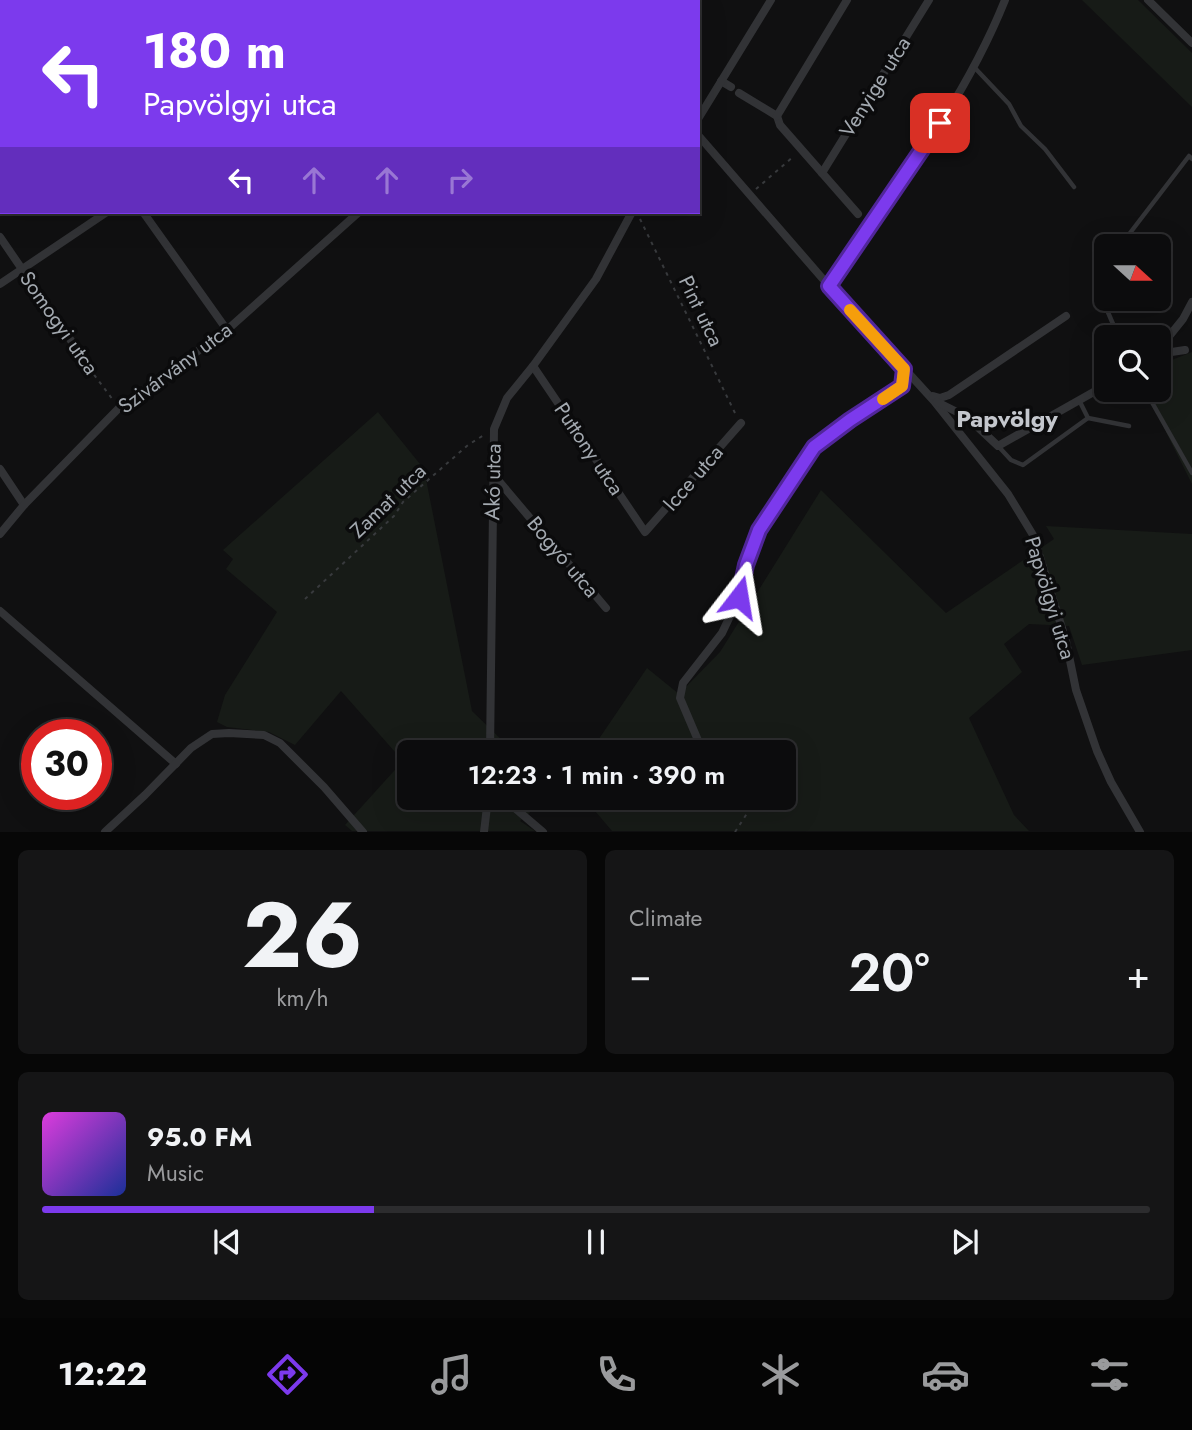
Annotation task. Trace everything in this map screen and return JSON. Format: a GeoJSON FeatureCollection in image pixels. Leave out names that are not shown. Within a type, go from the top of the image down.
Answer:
{"type":"FeatureCollection","features":[{"type":"Feature","properties":{"kind":"street"},"geometry":{"type":"LineString","coordinates":[[700,116],[771,0]]}},
{"type":"Feature","properties":{"kind":"street"},"geometry":{"type":"LineString","coordinates":[[777,116],[847,0]]}},
{"type":"Feature","properties":{"kind":"street","name":"Venyige utca"},"geometry":{"type":"LineString","coordinates":[[822,173],[929,0]]}},
{"type":"Feature","properties":{"kind":"street"},"geometry":{"type":"LineString","coordinates":[[829,286],[925,147],[988,42],[1005,0]]}},
{"type":"Feature","properties":{"kind":"street"},"geometry":{"type":"LineString","coordinates":[[1148,0],[1192,43]]}},
{"type":"Feature","properties":{"kind":"street"},"geometry":{"type":"LineString","coordinates":[[721,81],[731,87]]}},
{"type":"Feature","properties":{"kind":"street"},"geometry":{"type":"LineString","coordinates":[[739,93],[777,116],[780,125],[858,214]]}},
{"type":"Feature","properties":{"kind":"street","name":"Papvölgyi utca"},"geometry":{"type":"LineString","coordinates":[[700,137],[829,286],[934,401],[999,479],[1033,536],[1066,640],[1076,690],[1097,751],[1111,782],[1140,831]]}},
{"type":"Feature","properties":{"kind":"street"},"geometry":{"type":"LineString","coordinates":[[0,285],[104,214]]}},
{"type":"Feature","properties":{"kind":"street"},"geometry":{"type":"LineString","coordinates":[[144,214],[227,330]]}},
{"type":"Feature","properties":{"kind":"street","name":"Szivárvány utca"},"geometry":{"type":"LineString","coordinates":[[0,534],[24,505],[119,408],[227,330],[357,214]]}},
{"type":"Feature","properties":{"kind":"street","name":"Akó utca"},"geometry":{"type":"LineString","coordinates":[[490,740],[494,429],[507,398],[596,279],[633,214]]}},
{"type":"Feature","properties":{"kind":"street","name":"Somogyi utca"},"geometry":{"type":"LineString","coordinates":[[0,237],[85,361]]}},
{"type":"Feature","properties":{"kind":"street"},"geometry":{"type":"LineString","coordinates":[[1171,335],[1192,302]]}},
{"type":"Feature","properties":{"kind":"street"},"geometry":{"type":"LineString","coordinates":[[927,394],[940,398],[949,395],[1066,316]]}},
{"type":"Feature","properties":{"kind":"street"},"geometry":{"type":"LineString","coordinates":[[1171,351],[1185,350]]}},
{"type":"Feature","properties":{"kind":"street","name":"Puttony utca"},"geometry":{"type":"LineString","coordinates":[[533,366],[645,532]]}},
{"type":"Feature","properties":{"kind":"street"},"geometry":{"type":"LineString","coordinates":[[698,740],[680,698],[683,683],[722,633],[739,597],[746,565],[759,530],[814,447],[902,386],[904,369]]}},
{"type":"Feature","properties":{"kind":"street"},"geometry":{"type":"LineString","coordinates":[[934,401],[967,416],[998,446],[1094,392]]}},
{"type":"Feature","properties":{"kind":"street","name":"Icce utca"},"geometry":{"type":"LineString","coordinates":[[645,532],[741,423]]}},
{"type":"Feature","properties":{"kind":"street"},"geometry":{"type":"LineString","coordinates":[[0,469],[24,505]]}},
{"type":"Feature","properties":{"kind":"street","name":"Bogyó utca"},"geometry":{"type":"LineString","coordinates":[[492,473],[606,608]]}},
{"type":"Feature","properties":{"kind":"street"},"geometry":{"type":"LineString","coordinates":[[0,611],[176,764]]}},
{"type":"Feature","properties":{"kind":"street"},"geometry":{"type":"LineString","coordinates":[[104,831],[145,795],[191,748],[212,734],[229,733],[264,735],[280,743],[363,831]]}},
{"type":"Feature","properties":{"kind":"street"},"geometry":{"type":"LineString","coordinates":[[484,831],[487,810]]}},
{"type":"Feature","properties":{"kind":"street"},"geometry":{"type":"LineString","coordinates":[[517,810],[542,831]]}},
{"type":"Feature","properties":{"kind":"lane"},"geometry":{"type":"LineString","coordinates":[[974,67],[1009,103],[1021,126],[1045,149],[1074,187]]}},
{"type":"Feature","properties":{"kind":"lane"},"geometry":{"type":"LineString","coordinates":[[1130,233],[1189,156],[1192,159]]}},
{"type":"Feature","properties":{"kind":"lane"},"geometry":{"type":"LineString","coordinates":[[1079,400],[1088,418]]}},
{"type":"Feature","properties":{"kind":"lane"},"geometry":{"type":"LineString","coordinates":[[1152,402],[1192,472]]}},
{"type":"Feature","properties":{"kind":"lane"},"geometry":{"type":"LineString","coordinates":[[998,446],[1011,460],[1023,465],[1088,418],[1129,426]]}},
{"type":"Feature","properties":{"kind":"path"},"geometry":{"type":"LineString","coordinates":[[750,194],[801,149]]}},
{"type":"Feature","properties":{"kind":"path","name":"Pint utca"},"geometry":{"type":"LineString","coordinates":[[635,214],[741,423]]}},
{"type":"Feature","properties":{"kind":"path","name":"Somogyi utca"},"geometry":{"type":"LineString","coordinates":[[85,361],[119,408]]}},
{"type":"Feature","properties":{"kind":"path","name":"Zamat utca"},"geometry":{"type":"LineString","coordinates":[[305,599],[394,516],[403,502],[468,444],[494,429]]}},
{"type":"Feature","properties":{"kind":"path"},"geometry":{"type":"LineString","coordinates":[[735,831],[749,810]]}},
{"type":"Feature","properties":{"kind":"shaded area"},"geometry":{"type":"Polygon","coordinates":[[[1082,0],[1138,0],[1192,53],[1192,107],[1082,0]]]}},
{"type":"Feature","properties":{"kind":"shaded area"},"geometry":{"type":"Polygon","coordinates":[[[1192,352],[1192,484],[1151,402],[1171,402],[1171,360],[1192,352]]]}},
{"type":"Feature","properties":{"kind":"shaded area"},"geometry":{"type":"Polygon","coordinates":[[[378,412],[424,469],[472,711],[502,740],[397,740],[397,754],[341,691],[295,745],[269,732],[227,727],[217,722],[225,695],[277,612],[226,569],[233,559],[223,550],[378,412]]]}},
{"type":"Feature","properties":{"kind":"shaded area"},"geometry":{"type":"Polygon","coordinates":[[[821,490],[946,613],[1054,539],[1046,526],[1192,534],[1192,650],[1082,665],[1069,626],[1029,624],[1004,644],[1022,672],[969,718],[1014,815],[1029,831],[612,831],[594,810],[796,810],[796,740],[598,740],[647,668],[679,694],[720,652],[821,490]]]}},
{"type":"Feature","properties":{"kind":"shaded area"},"geometry":{"type":"Polygon","coordinates":[[[397,768],[397,810],[532,810],[520,821],[535,831],[352,831],[345,825],[397,768]]]}},
{"type":"Feature","properties":{"kind":"slow traffic"},"geometry":{"type":"LineString","coordinates":[[850,310],[904,369],[902,386],[883,399]]}},
{"type":"Feature","properties":{"kind":"district","name":"Papvölgy"},"geometry":{"type":"Point","coordinates":[1007,419]}},
{"type":"Feature","properties":{"kind":"route"},"geometry":{"type":"LineString","coordinates":[[739,597],[746,565],[759,530],[814,447],[902,386],[904,369],[829,286],[940,123]]}}]}
